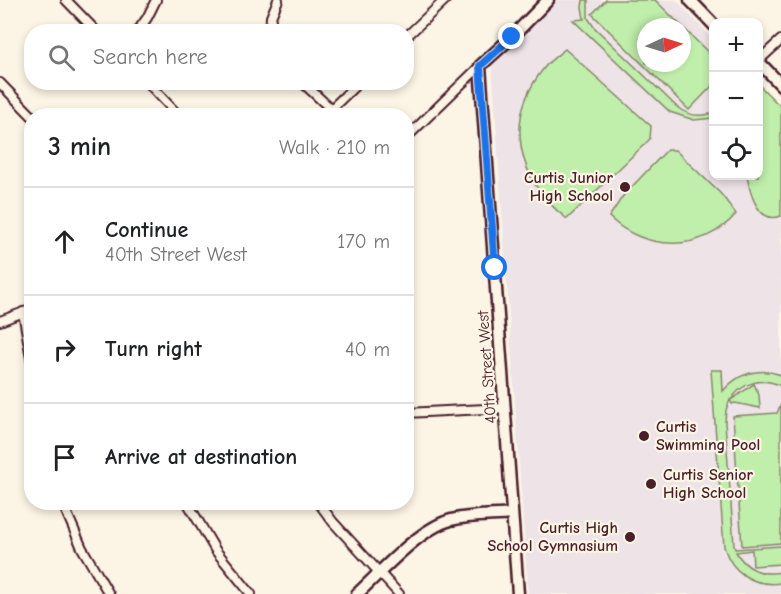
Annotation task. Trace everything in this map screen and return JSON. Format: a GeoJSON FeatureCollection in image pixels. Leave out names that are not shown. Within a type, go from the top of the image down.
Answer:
{"type":"FeatureCollection","features":[{"type":"Feature","properties":{"kind":"street"},"geometry":{"type":"LineString","coordinates":[[66,0],[89,24]]}},
{"type":"Feature","properties":{"kind":"street"},"geometry":{"type":"LineString","coordinates":[[143,24],[156,0]]}},
{"type":"Feature","properties":{"kind":"street"},"geometry":{"type":"LineString","coordinates":[[271,24],[278,0]]}},
{"type":"Feature","properties":{"kind":"street"},"geometry":{"type":"LineString","coordinates":[[414,29],[445,0]]}},
{"type":"Feature","properties":{"kind":"street"},"geometry":{"type":"LineString","coordinates":[[414,130],[548,0]]}},
{"type":"Feature","properties":{"kind":"street"},"geometry":{"type":"LineString","coordinates":[[695,1],[716,18]]}},
{"type":"Feature","properties":{"kind":"street"},"geometry":{"type":"LineString","coordinates":[[695,1],[709,19]]}},
{"type":"Feature","properties":{"kind":"street"},"geometry":{"type":"LineString","coordinates":[[763,57],[781,39]]}},
{"type":"Feature","properties":{"kind":"street"},"geometry":{"type":"LineString","coordinates":[[763,65],[781,85]]}},
{"type":"Feature","properties":{"kind":"street","name":"40th Street West"},"geometry":{"type":"LineString","coordinates":[[480,66],[518,594]]}},
{"type":"Feature","properties":{"kind":"street"},"geometry":{"type":"LineString","coordinates":[[760,72],[781,94]]}},
{"type":"Feature","properties":{"kind":"street"},"geometry":{"type":"LineString","coordinates":[[0,83],[24,108]]}},
{"type":"Feature","properties":{"kind":"street"},"geometry":{"type":"LineString","coordinates":[[155,90],[171,108]]}},
{"type":"Feature","properties":{"kind":"street"},"geometry":{"type":"LineString","coordinates":[[311,90],[330,108]]}},
{"type":"Feature","properties":{"kind":"street"},"geometry":{"type":"LineString","coordinates":[[332,108],[351,90]]}},
{"type":"Feature","properties":{"kind":"street"},"geometry":{"type":"LineString","coordinates":[[0,321],[23,312],[24,318]]}},
{"type":"Feature","properties":{"kind":"street"},"geometry":{"type":"LineString","coordinates":[[414,413],[505,408]]}},
{"type":"Feature","properties":{"kind":"street"},"geometry":{"type":"LineString","coordinates":[[66,510],[82,548],[109,594]]}},
{"type":"Feature","properties":{"kind":"street"},"geometry":{"type":"LineString","coordinates":[[192,510],[216,551],[251,594]]}},
{"type":"Feature","properties":{"kind":"street"},"geometry":{"type":"LineString","coordinates":[[324,510],[399,594]]}},
{"type":"Feature","properties":{"kind":"street"},"geometry":{"type":"LineString","coordinates":[[357,594],[424,534],[439,524],[463,518],[512,514]]}},
{"type":"Feature","properties":{"kind":"shaded area"},"geometry":{"type":"Polygon","coordinates":[[[558,0],[676,0],[709,35],[709,180],[748,180],[752,194],[774,219],[781,216],[781,594],[528,594],[492,64],[558,0]]]}},
{"type":"Feature","properties":{"kind":"green space"},"geometry":{"type":"Polygon","coordinates":[[[583,0],[588,0],[588,18],[594,27],[637,68],[637,72],[641,72],[677,107],[695,115],[709,114],[709,118],[694,120],[670,112],[573,20],[584,19],[583,0]]]}},
{"type":"Feature","properties":{"kind":"green space"},"geometry":{"type":"Polygon","coordinates":[[[606,0],[655,0],[673,18],[637,18],[637,59],[592,14],[606,0]]]}},
{"type":"Feature","properties":{"kind":"green space"},"geometry":{"type":"Polygon","coordinates":[[[691,35],[709,53],[709,89],[689,110],[651,72],[691,72],[691,35]]]}},
{"type":"Feature","properties":{"kind":"green space"},"geometry":{"type":"Polygon","coordinates":[[[565,49],[651,126],[650,139],[567,219],[550,203],[527,168],[521,148],[520,128],[523,108],[531,88],[546,65],[565,49]]]}},
{"type":"Feature","properties":{"kind":"green space"},"geometry":{"type":"Polygon","coordinates":[[[763,89],[781,107],[781,216],[773,218],[761,212],[750,191],[748,180],[763,180],[763,89]]]}},
{"type":"Feature","properties":{"kind":"green space"},"geometry":{"type":"Polygon","coordinates":[[[667,150],[675,150],[721,194],[736,214],[723,227],[707,236],[691,241],[656,242],[623,229],[609,217],[623,196],[667,150]]]}},
{"type":"Feature","properties":{"kind":"green space"},"geometry":{"type":"Polygon","coordinates":[[[711,370],[722,370],[723,391],[735,380],[749,373],[765,372],[781,375],[781,386],[760,382],[747,385],[741,389],[731,400],[754,384],[759,395],[760,408],[732,404],[730,400],[725,422],[735,549],[781,546],[781,564],[753,566],[752,550],[736,552],[755,570],[767,573],[781,572],[781,583],[762,583],[745,576],[732,564],[724,547],[711,370]]]}},
{"type":"Feature","properties":{"kind":"green space"},"geometry":{"type":"Polygon","coordinates":[[[781,404],[781,543],[742,546],[733,416],[777,413],[781,404]]]}},
{"type":"Feature","properties":{"kind":"place","name":"Curtis Junior High School"},"geometry":{"type":"Point","coordinates":[625,187]}},
{"type":"Feature","properties":{"kind":"place","name":"Curtis Swimming Pool"},"geometry":{"type":"Point","coordinates":[644,436]}},
{"type":"Feature","properties":{"kind":"place","name":"Curtis Senior High School"},"geometry":{"type":"Point","coordinates":[651,484]}},
{"type":"Feature","properties":{"kind":"place","name":"Curtis High School Gymnasium"},"geometry":{"type":"Point","coordinates":[630,537]}},
{"type":"Feature","properties":{"kind":"route"},"geometry":{"type":"LineString","coordinates":[[495,268],[480,66],[512,37]]}}]}
